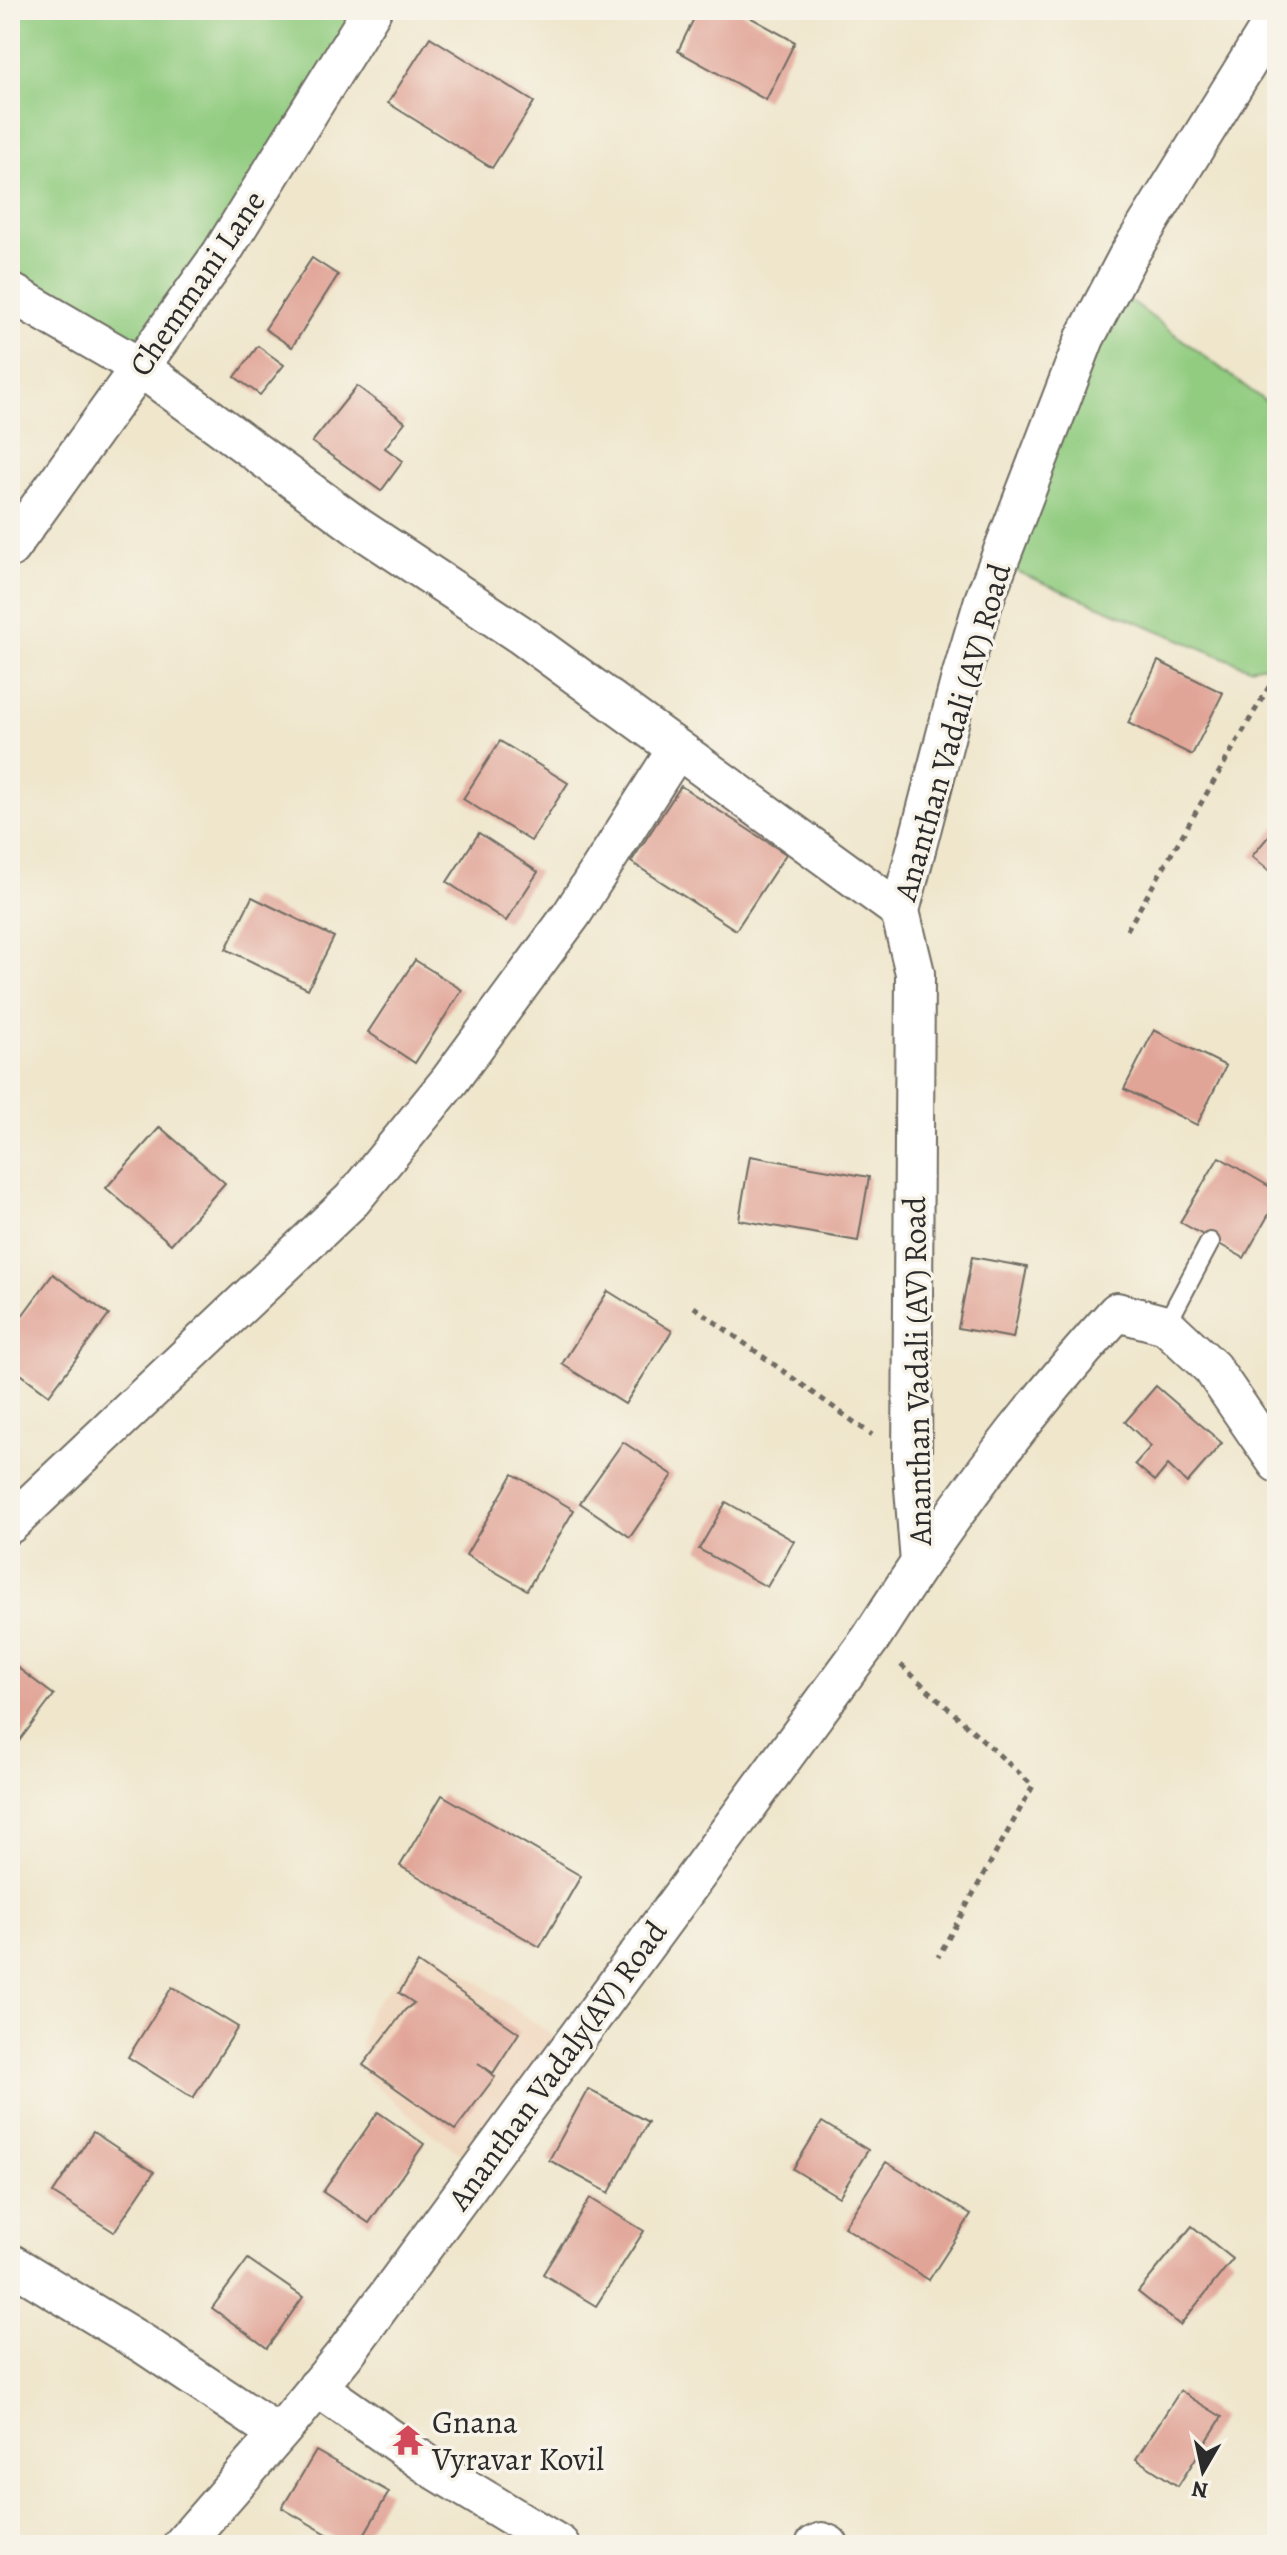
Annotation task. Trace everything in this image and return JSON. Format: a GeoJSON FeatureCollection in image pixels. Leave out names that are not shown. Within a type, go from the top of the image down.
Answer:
{"type":"FeatureCollection","features":[{"type":"Feature","properties":{"kind":"street","name":"Chemmani Lane"},"geometry":{"type":"LineString","coordinates":[[10,548],[221,254],[372,10]]}},
{"type":"Feature","properties":{"kind":"street","name":"Ananthan Vadali (AV) Road"},"geometry":{"type":"LineString","coordinates":[[916,1567],[912,1463],[915,973],[900,911],[984,600],[1085,338],[1128,256],[1277,15]]}},
{"type":"Feature","properties":{"kind":"street"},"geometry":{"type":"LineString","coordinates":[[10,292],[141,368],[358,527],[521,635],[900,911]]}},
{"type":"Feature","properties":{"kind":"street"},"geometry":{"type":"LineString","coordinates":[[10,1524],[352,1200],[450,1080],[572,914],[677,749]]}},
{"type":"Feature","properties":{"kind":"street","name":"Ananthan Vadaly(AV) Road"},"geometry":{"type":"LineString","coordinates":[[182,2545],[344,2355],[871,1638],[916,1567],[1080,1352],[1117,1312],[1166,1325]]}},
{"type":"Feature","properties":{"kind":"street"},"geometry":{"type":"LineString","coordinates":[[1166,1325],[1212,1368],[1277,1463]]}},
{"type":"Feature","properties":{"kind":"street"},"geometry":{"type":"LineString","coordinates":[[10,2263],[145,2345],[277,2433]]}},
{"type":"Feature","properties":{"kind":"street"},"geometry":{"type":"LineString","coordinates":[[317,2387],[434,2469],[560,2545]]}},
{"type":"Feature","properties":{"kind":"street"},"geometry":{"type":"LineString","coordinates":[[815,2545],[822,2542],[829,2545]]}},
{"type":"Feature","properties":{"kind":"lane"},"geometry":{"type":"LineString","coordinates":[[1166,1325],[1210,1242]]}},
{"type":"Feature","properties":{"kind":"path"},"geometry":{"type":"LineString","coordinates":[[1127,930],[1277,673]]}},
{"type":"Feature","properties":{"kind":"path"},"geometry":{"type":"LineString","coordinates":[[694,1307],[912,1463]]}},
{"type":"Feature","properties":{"kind":"path"},"geometry":{"type":"LineString","coordinates":[[871,1638],[1033,1786],[938,1957]]}},
{"type":"Feature","properties":{"kind":"shaded area"},"geometry":{"type":"Polygon","coordinates":[[[434,1951],[570,2048],[480,2168],[423,2126],[363,2075],[361,2042],[370,2010],[416,1957],[434,1951]]]}},
{"type":"Feature","properties":{"kind":"green space"},"geometry":{"type":"Polygon","coordinates":[[[10,10],[372,10],[141,368],[10,292],[10,10]]]}},
{"type":"Feature","properties":{"kind":"green space"},"geometry":{"type":"Polygon","coordinates":[[[1113,288],[1277,410],[1277,663],[1249,668],[998,564],[1113,288]]]}},
{"type":"Feature","properties":{"kind":"building"},"geometry":{"type":"Polygon","coordinates":[[[698,10],[737,10],[795,42],[766,100],[678,51],[698,10]]]}},
{"type":"Feature","properties":{"kind":"building"},"geometry":{"type":"Polygon","coordinates":[[[430,37],[534,102],[492,168],[388,103],[430,37]]]}},
{"type":"Feature","properties":{"kind":"building"},"geometry":{"type":"Polygon","coordinates":[[[312,258],[338,275],[292,347],[265,329],[312,258]]]}},
{"type":"Feature","properties":{"kind":"building"},"geometry":{"type":"Polygon","coordinates":[[[258,346],[284,365],[260,395],[235,377],[258,346]]]}},
{"type":"Feature","properties":{"kind":"building"},"geometry":{"type":"Polygon","coordinates":[[[357,386],[405,422],[385,448],[403,461],[381,491],[312,442],[357,386]]]}},
{"type":"Feature","properties":{"kind":"building"},"geometry":{"type":"Polygon","coordinates":[[[1158,661],[1223,693],[1192,755],[1128,723],[1158,661]]]}},
{"type":"Feature","properties":{"kind":"building"},"geometry":{"type":"Polygon","coordinates":[[[500,741],[568,783],[531,841],[463,799],[500,741]]]}},
{"type":"Feature","properties":{"kind":"building"},"geometry":{"type":"Polygon","coordinates":[[[681,786],[786,854],[736,930],[631,862],[681,786]]]}},
{"type":"Feature","properties":{"kind":"building"},"geometry":{"type":"Polygon","coordinates":[[[1277,826],[1277,877],[1252,856],[1277,826]]]}},
{"type":"Feature","properties":{"kind":"building"},"geometry":{"type":"Polygon","coordinates":[[[479,833],[538,872],[506,921],[447,882],[479,833]]]}},
{"type":"Feature","properties":{"kind":"building"},"geometry":{"type":"Polygon","coordinates":[[[252,897],[334,937],[308,989],[226,949],[252,897]]]}},
{"type":"Feature","properties":{"kind":"building"},"geometry":{"type":"Polygon","coordinates":[[[415,960],[462,990],[415,1063],[368,1032],[415,960]]]}},
{"type":"Feature","properties":{"kind":"building"},"geometry":{"type":"Polygon","coordinates":[[[1154,1030],[1226,1066],[1197,1125],[1124,1089],[1154,1030]]]}},
{"type":"Feature","properties":{"kind":"building"},"geometry":{"type":"Polygon","coordinates":[[[160,1127],[225,1183],[171,1244],[106,1188],[160,1127]]]}},
{"type":"Feature","properties":{"kind":"building"},"geometry":{"type":"Polygon","coordinates":[[[750,1156],[869,1177],[858,1241],[739,1220],[750,1156]]]}},
{"type":"Feature","properties":{"kind":"building"},"geometry":{"type":"Polygon","coordinates":[[[1219,1157],[1277,1191],[1277,1200],[1244,1258],[1180,1222],[1219,1157]]]}},
{"type":"Feature","properties":{"kind":"building"},"geometry":{"type":"Polygon","coordinates":[[[972,1257],[1027,1267],[1013,1338],[958,1328],[972,1257]]]}},
{"type":"Feature","properties":{"kind":"building"},"geometry":{"type":"Polygon","coordinates":[[[53,1274],[109,1315],[49,1395],[10,1366],[10,1332],[53,1274]]]}},
{"type":"Feature","properties":{"kind":"building"},"geometry":{"type":"Polygon","coordinates":[[[608,1291],[672,1331],[625,1404],[562,1364],[608,1291]]]}},
{"type":"Feature","properties":{"kind":"building"},"geometry":{"type":"Polygon","coordinates":[[[1156,1386],[1222,1443],[1187,1483],[1168,1465],[1155,1481],[1135,1464],[1151,1446],[1125,1422],[1156,1386]]]}},
{"type":"Feature","properties":{"kind":"building"},"geometry":{"type":"Polygon","coordinates":[[[623,1442],[673,1475],[630,1537],[580,1503],[623,1442]]]}},
{"type":"Feature","properties":{"kind":"building"},"geometry":{"type":"Polygon","coordinates":[[[513,1474],[574,1510],[527,1590],[466,1555],[513,1474]]]}},
{"type":"Feature","properties":{"kind":"building"},"geometry":{"type":"Polygon","coordinates":[[[726,1502],[794,1541],[767,1587],[699,1549],[726,1502]]]}},
{"type":"Feature","properties":{"kind":"building"},"geometry":{"type":"Polygon","coordinates":[[[10,1662],[54,1695],[10,1753],[10,1662]]]}},
{"type":"Feature","properties":{"kind":"building"},"geometry":{"type":"Polygon","coordinates":[[[442,1795],[581,1876],[540,1947],[400,1866],[442,1795]]]}},
{"type":"Feature","properties":{"kind":"building"},"geometry":{"type":"Polygon","coordinates":[[[418,1963],[519,2033],[493,2073],[478,2063],[495,2077],[455,2130],[363,2065],[405,2010],[414,2003],[399,1993],[418,1963]]]}},
{"type":"Feature","properties":{"kind":"building"},"geometry":{"type":"Polygon","coordinates":[[[172,1987],[238,2027],[193,2098],[128,2057],[172,1987]]]}},
{"type":"Feature","properties":{"kind":"building"},"geometry":{"type":"Polygon","coordinates":[[[588,2089],[648,2122],[609,2193],[549,2160],[588,2089]]]}},
{"type":"Feature","properties":{"kind":"building"},"geometry":{"type":"Polygon","coordinates":[[[378,2112],[424,2144],[369,2223],[323,2192],[378,2112]]]}},
{"type":"Feature","properties":{"kind":"building"},"geometry":{"type":"Polygon","coordinates":[[[822,2122],[868,2150],[839,2197],[793,2169],[822,2122]]]}},
{"type":"Feature","properties":{"kind":"building"},"geometry":{"type":"Polygon","coordinates":[[[93,2132],[154,2172],[114,2232],[53,2193],[93,2132]]]}},
{"type":"Feature","properties":{"kind":"building"},"geometry":{"type":"Polygon","coordinates":[[[886,2162],[971,2215],[929,2280],[844,2227],[886,2162]]]}},
{"type":"Feature","properties":{"kind":"building"},"geometry":{"type":"Polygon","coordinates":[[[590,2198],[644,2231],[596,2306],[543,2274],[590,2198]]]}},
{"type":"Feature","properties":{"kind":"building"},"geometry":{"type":"Polygon","coordinates":[[[1192,2226],[1233,2259],[1180,2325],[1138,2292],[1192,2226]]]}},
{"type":"Feature","properties":{"kind":"building"},"geometry":{"type":"Polygon","coordinates":[[[248,2259],[303,2297],[267,2348],[212,2308],[248,2259]]]}},
{"type":"Feature","properties":{"kind":"building"},"geometry":{"type":"Polygon","coordinates":[[[1180,2391],[1222,2417],[1178,2486],[1136,2459],[1180,2391]]]}},
{"type":"Feature","properties":{"kind":"building"},"geometry":{"type":"Polygon","coordinates":[[[316,2451],[389,2492],[358,2545],[346,2545],[282,2508],[316,2451]]]}},
{"type":"Feature","properties":{"kind":"place","name":"Gnana Vyravar Kovil"},"geometry":{"type":"Point","coordinates":[408,2440]}}]}
